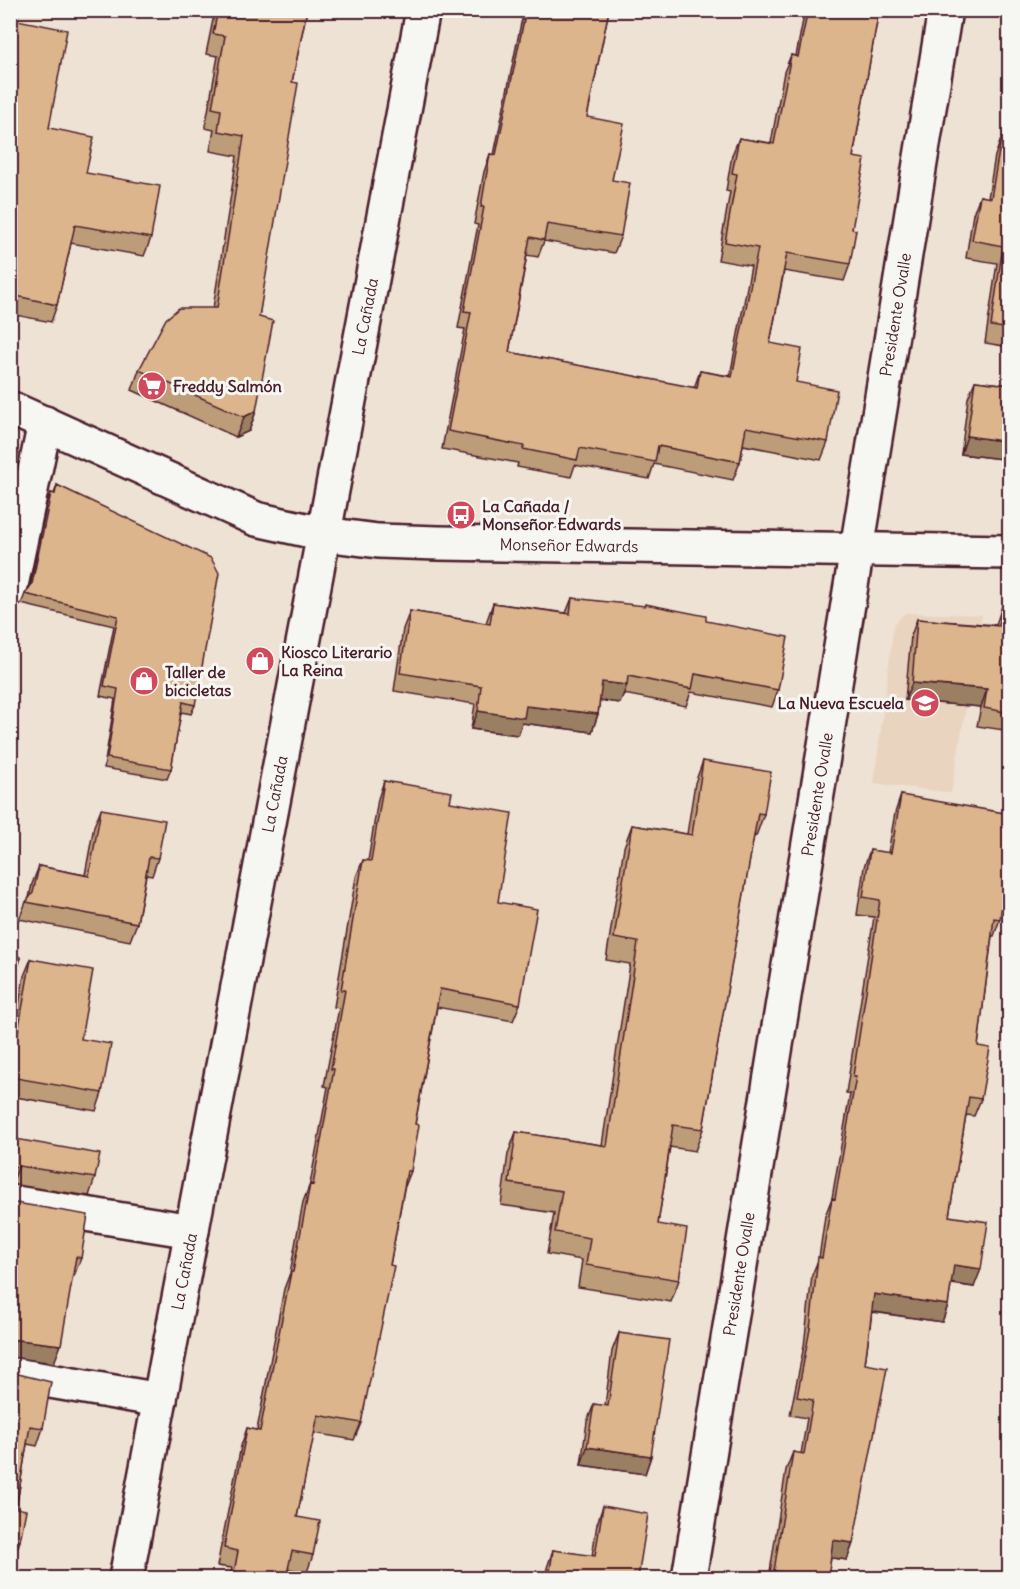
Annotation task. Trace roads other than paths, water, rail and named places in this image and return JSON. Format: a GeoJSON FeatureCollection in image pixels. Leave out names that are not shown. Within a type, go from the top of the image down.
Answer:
{"type":"FeatureCollection","features":[{"type":"Feature","properties":{"kind":"street","name":"La Cañada"},"geometry":{"type":"LineString","coordinates":[[126,1578],[423,10]]}},
{"type":"Feature","properties":{"kind":"street","name":"Presidente Ovalle"},"geometry":{"type":"LineString","coordinates":[[689,1578],[945,10]]}},
{"type":"Feature","properties":{"kind":"street","name":"Monseñor Edwards"},"geometry":{"type":"LineString","coordinates":[[10,408],[256,519],[324,534],[378,541],[438,543],[1010,552]]}},
{"type":"Feature","properties":{"kind":"street"},"geometry":{"type":"LineString","coordinates":[[10,590],[45,423]]}},
{"type":"Feature","properties":{"kind":"street"},"geometry":{"type":"LineString","coordinates":[[10,1203],[192,1232]]}},
{"type":"Feature","properties":{"kind":"street"},"geometry":{"type":"LineString","coordinates":[[10,1374],[160,1400]]}},
{"type":"Feature","properties":{"kind":"place","name":"Freddy Salmón"},"geometry":{"type":"Point","coordinates":[152,386]}},
{"type":"Feature","properties":{"kind":"place","name":"La Cañada / Monseñor Edwards"},"geometry":{"type":"Point","coordinates":[461,515]}},
{"type":"Feature","properties":{"kind":"place","name":"Kiosco Literario La Reina"},"geometry":{"type":"Point","coordinates":[260,661]}},
{"type":"Feature","properties":{"kind":"place","name":"Taller de bicicletas"},"geometry":{"type":"Point","coordinates":[144,681]}},
{"type":"Feature","properties":{"kind":"place","name":"La Nueva Escuela"},"geometry":{"type":"Point","coordinates":[925,703]}}]}
